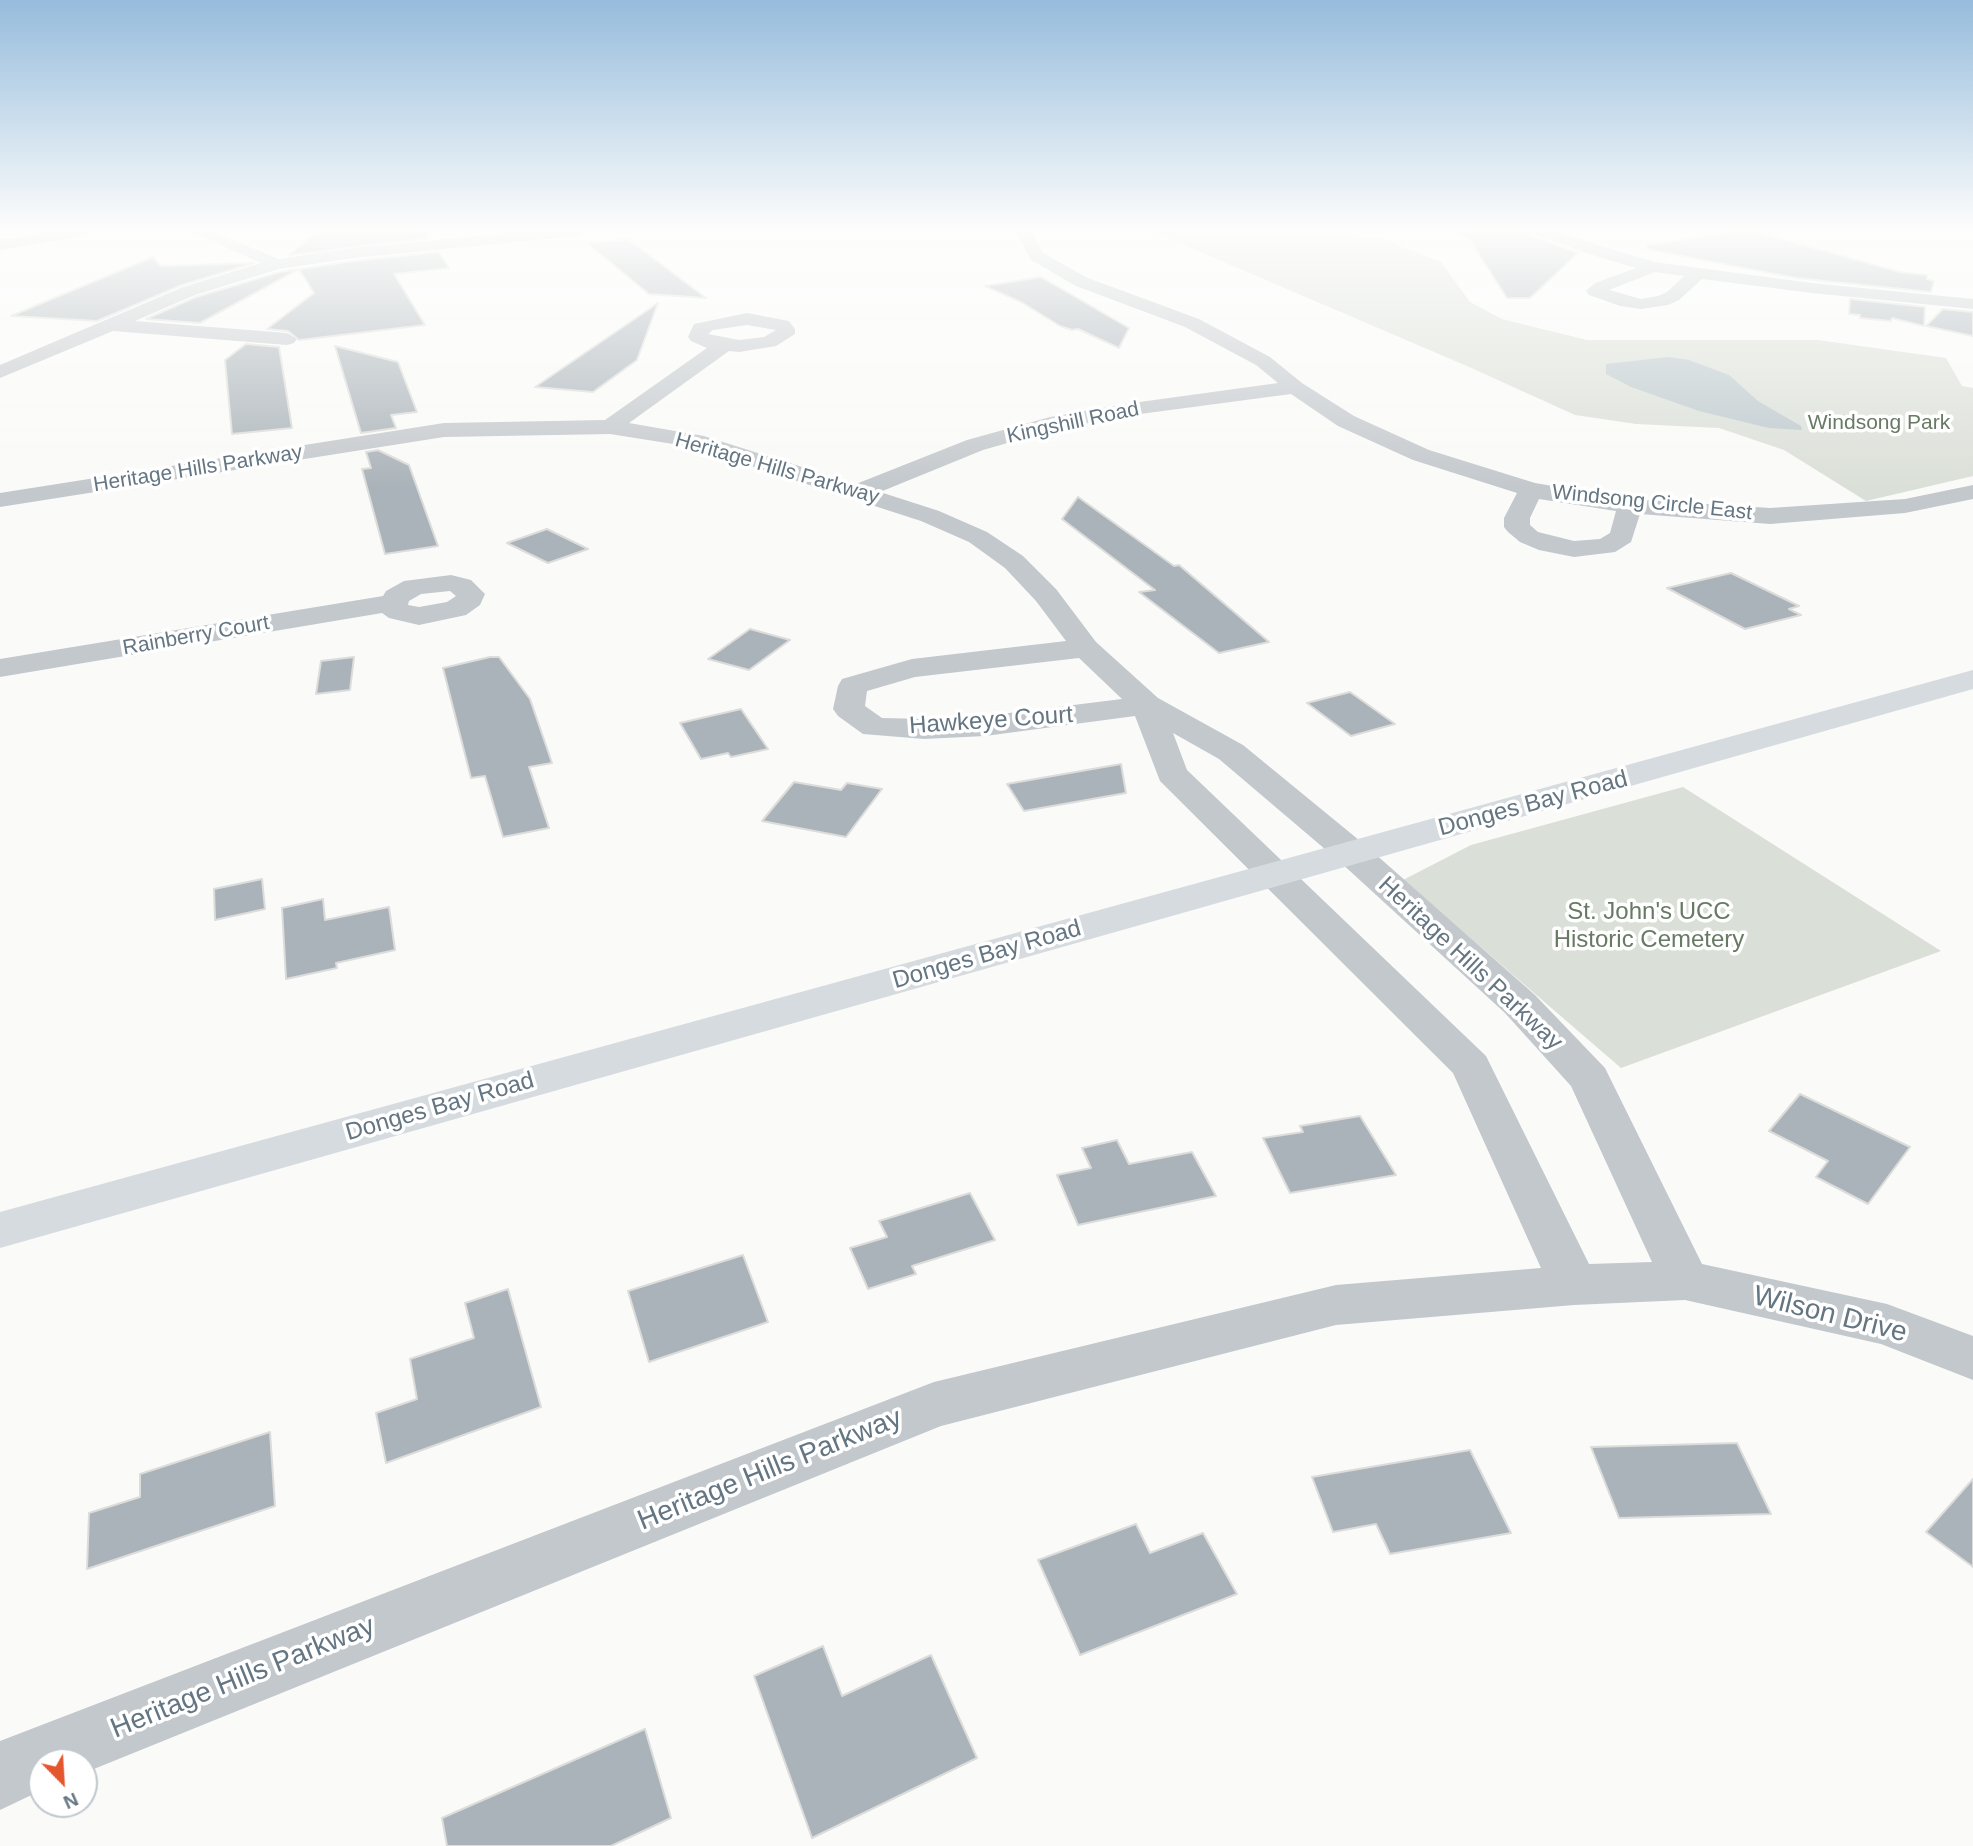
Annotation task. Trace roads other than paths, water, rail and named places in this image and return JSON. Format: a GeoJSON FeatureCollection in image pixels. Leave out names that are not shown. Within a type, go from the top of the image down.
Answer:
{"type":"FeatureCollection","features":[{"type":"Feature","properties":{"kind":"street"},"geometry":{"type":"LineString","coordinates":[[0,372],[125,317]]}},
{"type":"Feature","properties":{"kind":"street","name":"Windsong Circle East"},"geometry":{"type":"LineString","coordinates":[[1176,317],[1263,360],[1296,387],[1346,421],[1421,455],[1531,490],[1630,506],[1770,516],[1905,506],[1973,492]]}},
{"type":"Feature","properties":{"kind":"street"},"geometry":{"type":"LineString","coordinates":[[108,324],[286,339]]}},
{"type":"Feature","properties":{"kind":"street"},"geometry":{"type":"LineString","coordinates":[[610,428],[724,345]]}},
{"type":"Feature","properties":{"kind":"street","name":"Kingshill Road"},"geometry":{"type":"LineString","coordinates":[[859,492],[975,445],[1050,424],[1125,410],[1296,387]]}},
{"type":"Feature","properties":{"kind":"street","name":"Heritage Hills Parkway"},"geometry":{"type":"LineString","coordinates":[[0,500],[444,430],[610,428],[696,441],[930,516],[978,537],[1014,562],[1038,586],[1086,648],[1147,705],[1231,752],[1352,853],[1520,1004],[1590,1079],[1685,1280],[1574,1285],[1336,1305],[934,1405],[9,1770],[0,1777]]}},
{"type":"Feature","properties":{"kind":"street"},"geometry":{"type":"LineString","coordinates":[[1531,490],[1517,518],[1517,527],[1529,537],[1574,549],[1606,546],[1622,537],[1630,506]]}},
{"type":"Feature","properties":{"kind":"street","name":"Rainberry Court"},"geometry":{"type":"LineString","coordinates":[[0,668],[393,603]]}},
{"type":"Feature","properties":{"kind":"street","name":"Hawkeye Court"},"geometry":{"type":"LineString","coordinates":[[1086,648],[912,668],[853,686],[849,709],[873,727],[924,729],[985,726],[1147,705]]}},
{"type":"Feature","properties":{"kind":"street","name":"Donges Bay Road"},"geometry":{"type":"LineString","coordinates":[[0,1230],[1973,679]]}},
{"type":"Feature","properties":{"kind":"street","name":"Heritage Hills Parkway"},"geometry":{"type":"LineString","coordinates":[[1147,705],[1172,774],[1471,1066],[1574,1285]]}},
{"type":"Feature","properties":{"kind":"street","name":"Wilson Drive"},"geometry":{"type":"LineString","coordinates":[[1685,1280],[1887,1325],[1973,1358]]}},
{"type":"Feature","properties":{"kind":"park label","name":"Windsong Park"},"geometry":{"type":"Point","coordinates":[1879,423]}},
{"type":"Feature","properties":{"kind":"park label","name":"St. John's UCC Historic Cemetery"},"geometry":{"type":"Point","coordinates":[1649,926]}}]}
